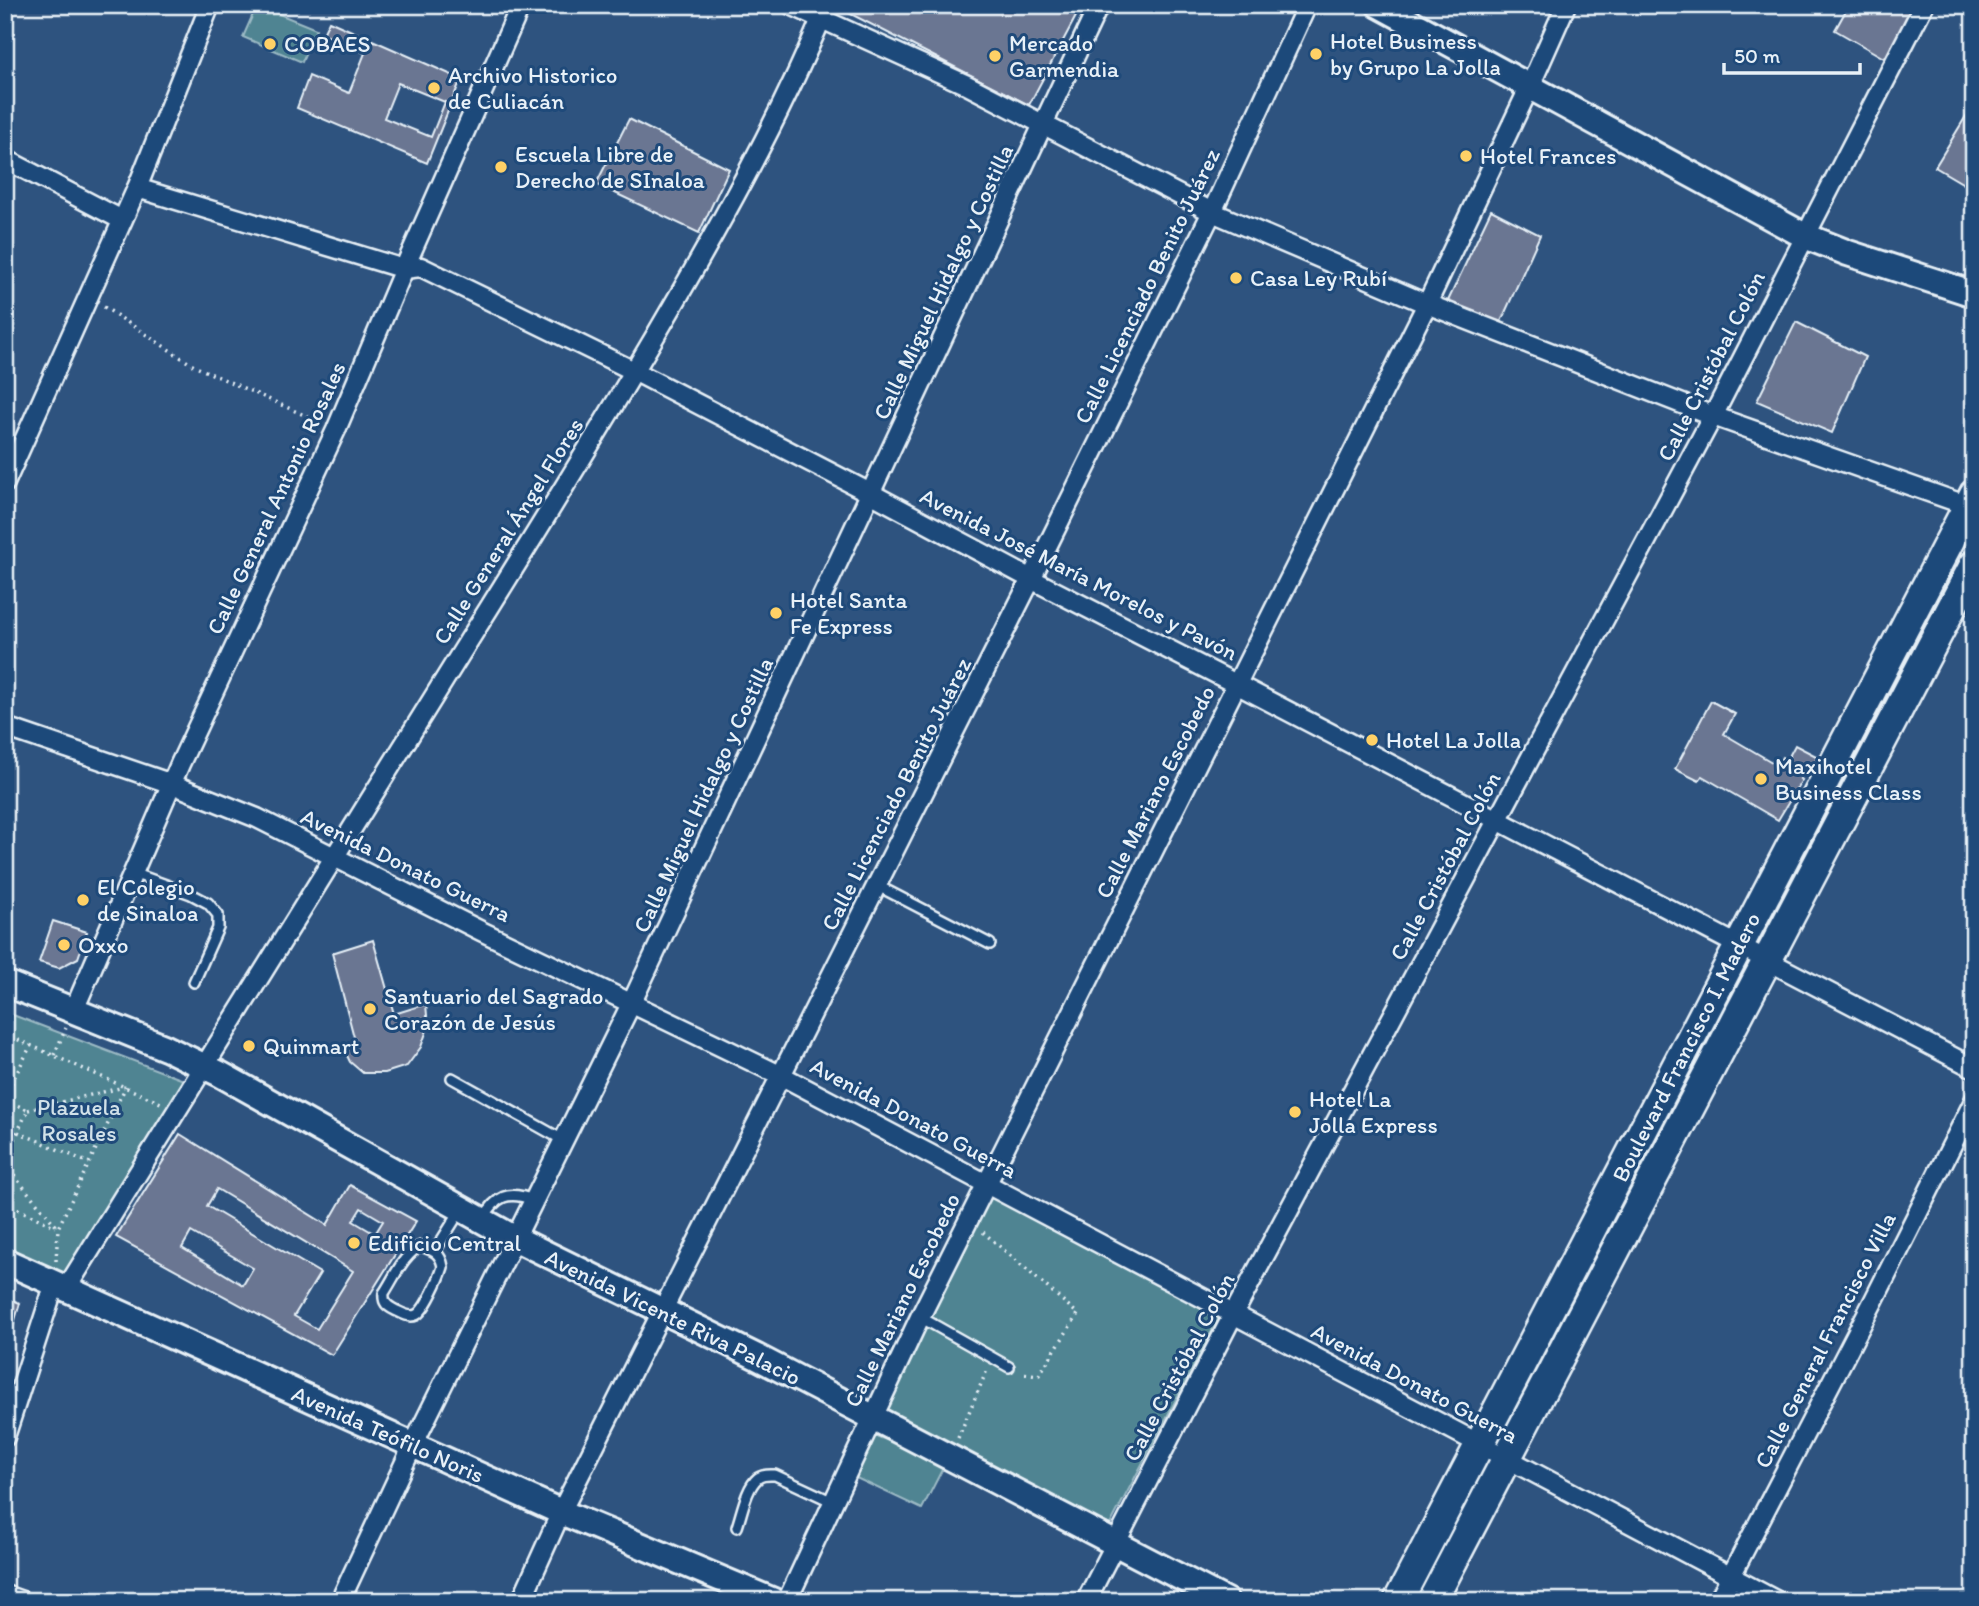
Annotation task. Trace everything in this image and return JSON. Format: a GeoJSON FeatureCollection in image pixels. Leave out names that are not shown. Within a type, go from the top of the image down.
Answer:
{"type":"FeatureCollection","features":[{"type":"Feature","properties":{"kind":"main road"},"geometry":{"type":"LineString","coordinates":[[1379,5],[1805,236],[1848,253],[1974,294]]}},
{"type":"Feature","properties":{"kind":"main road","name":"Boulevard Francisco I. Madero"},"geometry":{"type":"LineString","coordinates":[[1398,1601],[1972,503]]}},
{"type":"Feature","properties":{"kind":"main road","name":"Boulevard Francisco I. Madero"},"geometry":{"type":"LineString","coordinates":[[1432,1601],[1974,565]]}},
{"type":"Feature","properties":{"kind":"main road","name":"Avenida Vicente Riva Palacio"},"geometry":{"type":"LineString","coordinates":[[5,983],[166,1048],[220,1074],[514,1238],[757,1357],[1226,1601]]}},
{"type":"Feature","properties":{"kind":"main road","name":"Avenida Teófilo Noris"},"geometry":{"type":"LineString","coordinates":[[5,1261],[561,1512],[774,1601]]}},
{"type":"Feature","properties":{"kind":"street"},"geometry":{"type":"LineString","coordinates":[[5,483],[137,188],[210,5]]}},
{"type":"Feature","properties":{"kind":"street","name":"Calle General Antonio Rosales"},"geometry":{"type":"LineString","coordinates":[[74,1010],[172,784],[336,430],[521,5]]}},
{"type":"Feature","properties":{"kind":"street"},"geometry":{"type":"LineString","coordinates":[[791,5],[824,12],[1212,212],[1427,304],[1713,416],[1972,503]]}},
{"type":"Feature","properties":{"kind":"street","name":"Calle Miguel Hidalgo y Costilla"},"geometry":{"type":"LineString","coordinates":[[340,1601],[413,1445],[632,1002],[1099,5]]}},
{"type":"Feature","properties":{"kind":"street","name":"Calle Licenciado Benito Juárez"},"geometry":{"type":"LineString","coordinates":[[521,1601],[561,1512],[878,886],[1212,212],[1307,5]]}},
{"type":"Feature","properties":{"kind":"street","name":"Calle Mariano Escobedo"},"geometry":{"type":"LineString","coordinates":[[788,1601],[920,1317],[1427,304],[1566,5]]}},
{"type":"Feature","properties":{"kind":"street","name":"Calle Cristóbal Colón"},"geometry":{"type":"LineString","coordinates":[[1086,1601],[1233,1315],[1713,416],[1924,5]]}},
{"type":"Feature","properties":{"kind":"street","name":"Calle General Ángel Flores"},"geometry":{"type":"LineString","coordinates":[[61,1286],[205,1069],[634,372],[709,245],[777,113],[824,12]]}},
{"type":"Feature","properties":{"kind":"street"},"geometry":{"type":"LineString","coordinates":[[5,159],[122,220]]}},
{"type":"Feature","properties":{"kind":"street","name":"Avenida José María Morelos y Pavón"},"geometry":{"type":"LineString","coordinates":[[137,188],[404,269],[421,267],[872,494],[1974,1068]]}},
{"type":"Feature","properties":{"kind":"street","name":"Avenida Donato Guerra"},"geometry":{"type":"LineString","coordinates":[[5,727],[172,784],[257,818],[481,931],[632,1002],[782,1076],[1777,1601]]}},
{"type":"Feature","properties":{"kind":"street","name":"Calle General Francisco Villa"},"geometry":{"type":"LineString","coordinates":[[1718,1601],[1974,1101]]}},
{"type":"Feature","properties":{"kind":"street"},"geometry":{"type":"LineString","coordinates":[[5,1437],[61,1286]]}},
{"type":"Feature","properties":{"kind":"street"},"geometry":{"type":"LineString","coordinates":[[5,1595],[22,1601]]}},
{"type":"Feature","properties":{"kind":"lane"},"geometry":{"type":"LineString","coordinates":[[133,873],[191,894],[208,903],[218,915],[218,928],[194,982]]}},
{"type":"Feature","properties":{"kind":"lane"},"geometry":{"type":"LineString","coordinates":[[878,886],[990,944]]}},
{"type":"Feature","properties":{"kind":"lane"},"geometry":{"type":"LineString","coordinates":[[452,1078],[563,1140]]}},
{"type":"Feature","properties":{"kind":"lane"},"geometry":{"type":"LineString","coordinates":[[435,1251],[472,1215],[497,1200],[516,1194],[533,1200]]}},
{"type":"Feature","properties":{"kind":"lane"},"geometry":{"type":"LineString","coordinates":[[421,1246],[435,1251],[442,1260],[443,1267],[422,1310],[407,1316],[387,1306],[384,1293],[414,1249],[421,1246]]}},
{"type":"Feature","properties":{"kind":"lane"},"geometry":{"type":"LineString","coordinates":[[920,1317],[1011,1370]]}},
{"type":"Feature","properties":{"kind":"lane"},"geometry":{"type":"LineString","coordinates":[[737,1527],[751,1488],[758,1478],[766,1475],[775,1475],[834,1502]]}},
{"type":"Feature","properties":{"kind":"path"},"geometry":{"type":"LineString","coordinates":[[88,297],[194,366],[336,430]]}},
{"type":"Feature","properties":{"kind":"path"},"geometry":{"type":"LineString","coordinates":[[54,1055],[74,1010]]}},
{"type":"Feature","properties":{"kind":"path"},"geometry":{"type":"LineString","coordinates":[[5,1034],[178,1111]]}},
{"type":"Feature","properties":{"kind":"path"},"geometry":{"type":"LineString","coordinates":[[31,1045],[5,1098],[28,1110],[126,1086]]}},
{"type":"Feature","properties":{"kind":"path"},"geometry":{"type":"LineString","coordinates":[[61,1286],[58,1228],[126,1086]]}},
{"type":"Feature","properties":{"kind":"path"},"geometry":{"type":"LineString","coordinates":[[5,1158],[28,1110]]}},
{"type":"Feature","properties":{"kind":"path"},"geometry":{"type":"LineString","coordinates":[[18,1132],[89,1163]]}},
{"type":"Feature","properties":{"kind":"path"},"geometry":{"type":"LineString","coordinates":[[5,1165],[58,1228]]}},
{"type":"Feature","properties":{"kind":"path"},"geometry":{"type":"LineString","coordinates":[[5,1203],[58,1228]]}},
{"type":"Feature","properties":{"kind":"path"},"geometry":{"type":"LineString","coordinates":[[968,1220],[1078,1314],[1039,1375],[1011,1370]]}},
{"type":"Feature","properties":{"kind":"path"},"geometry":{"type":"LineString","coordinates":[[958,1438],[987,1370],[977,1364]]}},
{"type":"Feature","properties":{"kind":"green space"},"geometry":{"type":"Polygon","coordinates":[[[257,5],[316,29],[302,62],[243,37],[257,5]]]}},
{"type":"Feature","properties":{"kind":"green space","name":"Plazuela Rosales"},"geometry":{"type":"Polygon","coordinates":[[[5,1012],[189,1082],[65,1280],[5,1254],[5,1012]]]}},
{"type":"Feature","properties":{"kind":"green space"},"geometry":{"type":"Polygon","coordinates":[[[990,1196],[1219,1318],[1110,1525],[882,1417],[990,1196]]]}},
{"type":"Feature","properties":{"kind":"green space"},"geometry":{"type":"Polygon","coordinates":[[[873,1435],[946,1462],[922,1509],[854,1477],[873,1435]]]}},
{"type":"Feature","properties":{"kind":"building","name":"Mercado Garmendia"},"geometry":{"type":"Polygon","coordinates":[[[840,5],[1082,5],[1029,105],[839,8],[840,5]]]}},
{"type":"Feature","properties":{"kind":"building"},"geometry":{"type":"Polygon","coordinates":[[[1849,5],[1921,5],[1889,61],[1835,30],[1849,5]]]}},
{"type":"Feature","properties":{"kind":"building","name":"Archivo Historico de Culiacán"},"geometry":{"type":"Polygon","coordinates":[[[329,21],[461,79],[427,163],[297,108],[309,76],[349,93],[365,53],[323,34],[329,21]],[[398,83],[384,118],[431,137],[445,102],[398,83]]]}},
{"type":"Feature","properties":{"kind":"building"},"geometry":{"type":"Polygon","coordinates":[[[1974,103],[1974,190],[1935,167],[1974,103]]]}},
{"type":"Feature","properties":{"kind":"building"},"geometry":{"type":"Polygon","coordinates":[[[629,119],[729,169],[699,233],[596,184],[629,119]]]}},
{"type":"Feature","properties":{"kind":"building"},"geometry":{"type":"Polygon","coordinates":[[[1491,210],[1540,235],[1499,326],[1447,303],[1491,210]]]}},
{"type":"Feature","properties":{"kind":"building"},"geometry":{"type":"Polygon","coordinates":[[[1796,322],[1865,357],[1832,433],[1757,401],[1796,322]]]}},
{"type":"Feature","properties":{"kind":"building"},"geometry":{"type":"Polygon","coordinates":[[[1711,701],[1735,714],[1724,734],[1777,765],[1782,757],[1787,760],[1795,745],[1818,757],[1808,775],[1804,772],[1778,820],[1702,776],[1699,781],[1675,769],[1711,701]]]}},
{"type":"Feature","properties":{"kind":"building","name":"Oxxo"},"geometry":{"type":"Polygon","coordinates":[[[53,921],[87,932],[78,958],[59,968],[39,962],[53,921]]]}},
{"type":"Feature","properties":{"kind":"building","name":"Santuario del Sagrado Corazón de Jesús"},"geometry":{"type":"Polygon","coordinates":[[[373,940],[394,1014],[426,1004],[428,1027],[421,1047],[407,1066],[385,1073],[363,1073],[350,1062],[342,1045],[355,1041],[332,953],[373,940]]]}},
{"type":"Feature","properties":{"kind":"building","name":"Edificio Central"},"geometry":{"type":"Polygon","coordinates":[[[180,1134],[327,1225],[350,1185],[416,1221],[332,1355],[116,1237],[180,1134]],[[217,1189],[207,1206],[320,1273],[294,1316],[317,1329],[353,1271],[217,1189]],[[361,1208],[353,1221],[375,1234],[383,1221],[361,1208]],[[191,1232],[182,1248],[243,1285],[253,1268],[191,1232]]]}},
{"type":"Feature","properties":{"kind":"building"},"geometry":{"type":"Polygon","coordinates":[[[5,1297],[20,1303],[5,1354],[5,1297]]]}},
{"type":"Feature","properties":{"kind":"place","name":"COBAES"},"geometry":{"type":"Point","coordinates":[270,44]}},
{"type":"Feature","properties":{"kind":"place","name":"Hotel Business by Grupo La Jolla"},"geometry":{"type":"Point","coordinates":[1316,54]}},
{"type":"Feature","properties":{"kind":"place","name":"Mercado Garmendia"},"geometry":{"type":"Point","coordinates":[995,56]}},
{"type":"Feature","properties":{"kind":"place","name":"Archivo Historico de Culiacán"},"geometry":{"type":"Point","coordinates":[434,88]}},
{"type":"Feature","properties":{"kind":"place","name":"Hotel Frances"},"geometry":{"type":"Point","coordinates":[1466,156]}},
{"type":"Feature","properties":{"kind":"place","name":"Escuela Libre de Derecho de SInaloa"},"geometry":{"type":"Point","coordinates":[501,167]}},
{"type":"Feature","properties":{"kind":"place","name":"Casa Ley Rubí"},"geometry":{"type":"Point","coordinates":[1236,278]}},
{"type":"Feature","properties":{"kind":"place","name":"Hotel Santa Fe Express"},"geometry":{"type":"Point","coordinates":[776,613]}},
{"type":"Feature","properties":{"kind":"place","name":"Hotel La Jolla"},"geometry":{"type":"Point","coordinates":[1372,740]}},
{"type":"Feature","properties":{"kind":"place","name":"Maxihotel Business Class"},"geometry":{"type":"Point","coordinates":[1761,779]}},
{"type":"Feature","properties":{"kind":"place","name":"El Colegio de Sinaloa"},"geometry":{"type":"Point","coordinates":[83,900]}},
{"type":"Feature","properties":{"kind":"place","name":"Oxxo"},"geometry":{"type":"Point","coordinates":[64,945]}},
{"type":"Feature","properties":{"kind":"place","name":"Santuario del Sagrado Corazón de Jesús"},"geometry":{"type":"Point","coordinates":[370,1009]}},
{"type":"Feature","properties":{"kind":"place","name":"Quinmart"},"geometry":{"type":"Point","coordinates":[249,1046]}},
{"type":"Feature","properties":{"kind":"place","name":"Hotel La Jolla Express"},"geometry":{"type":"Point","coordinates":[1295,1112]}},
{"type":"Feature","properties":{"kind":"place","name":"Edificio Central"},"geometry":{"type":"Point","coordinates":[354,1243]}}]}
